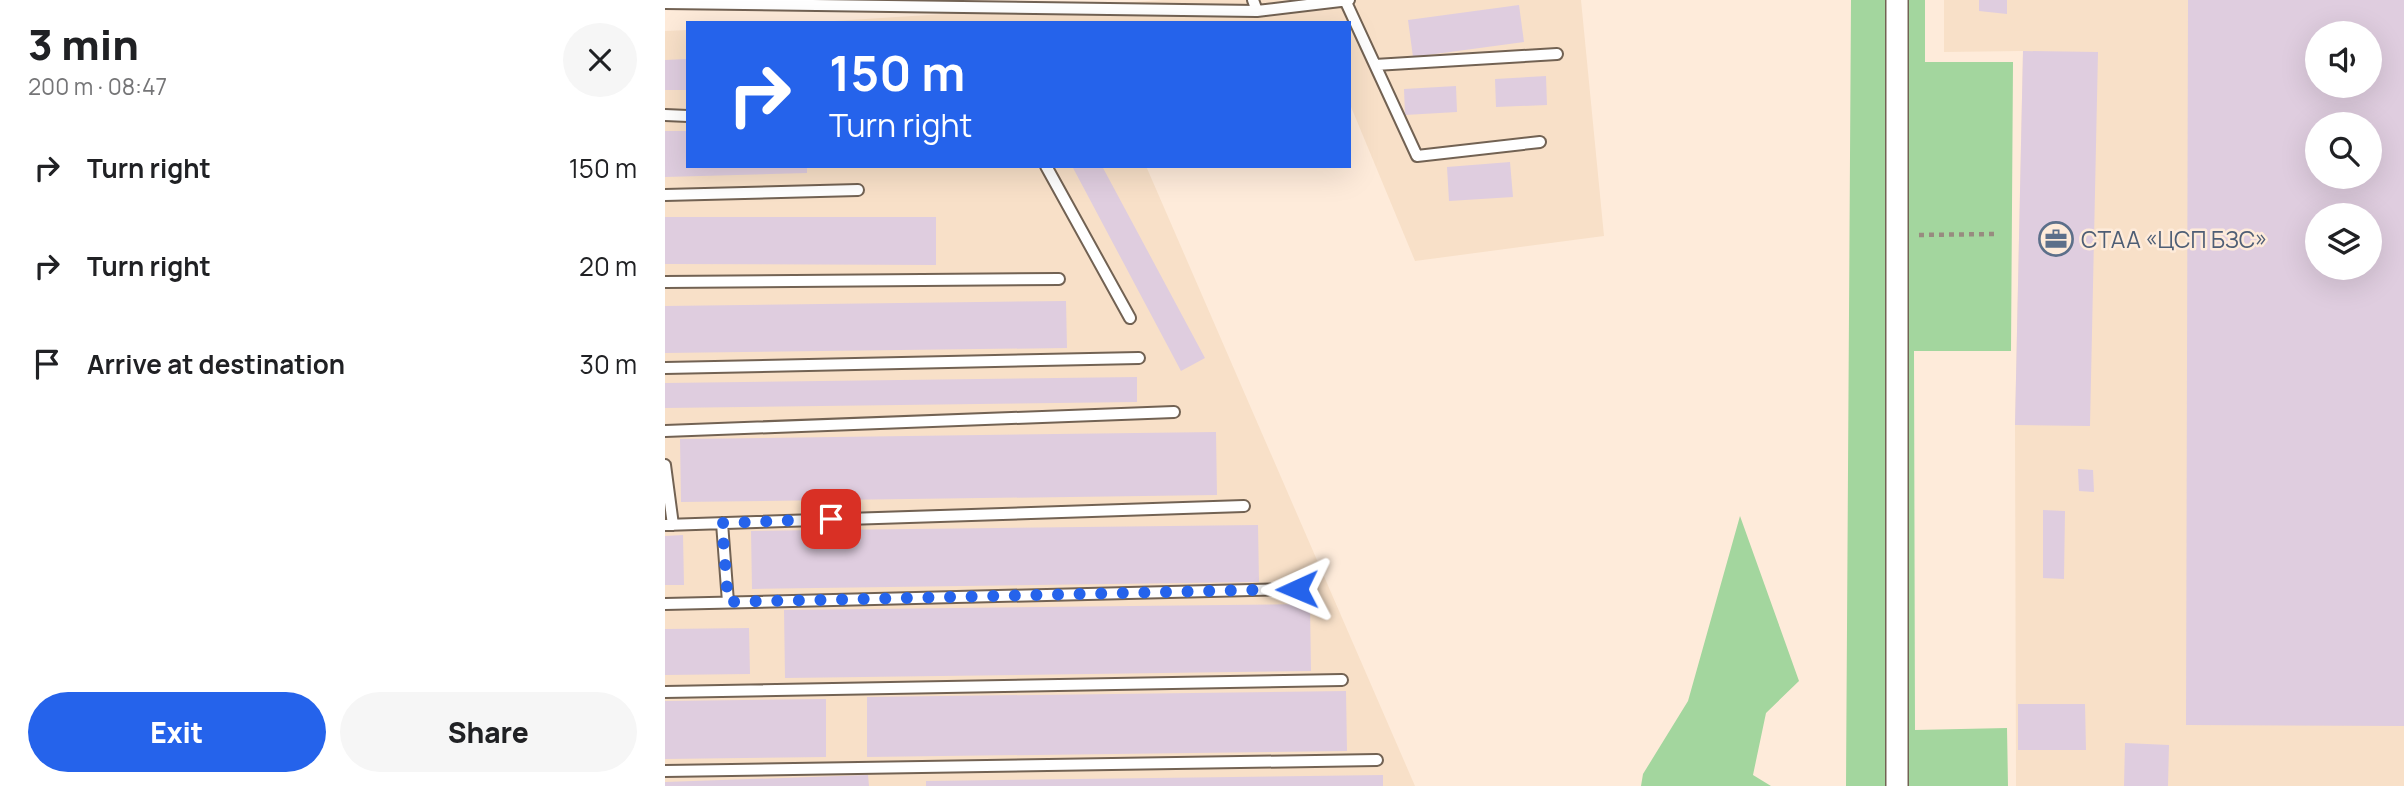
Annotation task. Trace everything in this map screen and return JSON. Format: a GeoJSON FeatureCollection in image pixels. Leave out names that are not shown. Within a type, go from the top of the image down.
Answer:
{"type":"FeatureCollection","features":[{"type":"Feature","properties":{"kind":"street"},"geometry":{"type":"LineString","coordinates":[[1897,0],[1897,786]]}},
{"type":"Feature","properties":{"kind":"lane"},"geometry":{"type":"LineString","coordinates":[[665,4],[1255,5],[1347,0],[1417,156],[1540,142]]}},
{"type":"Feature","properties":{"kind":"lane"},"geometry":{"type":"LineString","coordinates":[[1375,65],[1557,54]]}},
{"type":"Feature","properties":{"kind":"lane"},"geometry":{"type":"LineString","coordinates":[[665,115],[686,116]]}},
{"type":"Feature","properties":{"kind":"lane"},"geometry":{"type":"LineString","coordinates":[[1047,168],[1130,318]]}},
{"type":"Feature","properties":{"kind":"lane"},"geometry":{"type":"LineString","coordinates":[[665,195],[858,190]]}},
{"type":"Feature","properties":{"kind":"lane"},"geometry":{"type":"LineString","coordinates":[[665,282],[1059,279]]}},
{"type":"Feature","properties":{"kind":"lane"},"geometry":{"type":"LineString","coordinates":[[665,368],[1139,358]]}},
{"type":"Feature","properties":{"kind":"lane"},"geometry":{"type":"LineString","coordinates":[[665,431],[1174,412]]}},
{"type":"Feature","properties":{"kind":"lane"},"geometry":{"type":"LineString","coordinates":[[665,465],[669,525],[1244,506]]}},
{"type":"Feature","properties":{"kind":"lane"},"geometry":{"type":"LineString","coordinates":[[722,523],[728,602]]}},
{"type":"Feature","properties":{"kind":"lane"},"geometry":{"type":"LineString","coordinates":[[665,604],[1297,589]]}},
{"type":"Feature","properties":{"kind":"lane"},"geometry":{"type":"LineString","coordinates":[[665,692],[1342,680]]}},
{"type":"Feature","properties":{"kind":"lane"},"geometry":{"type":"LineString","coordinates":[[665,771],[1377,760]]}},
{"type":"Feature","properties":{"kind":"path"},"geometry":{"type":"LineString","coordinates":[[1897,236],[1996,234]]}},
{"type":"Feature","properties":{"kind":"shaded area"},"geometry":{"type":"Polygon","coordinates":[[[1164,0],[1581,0],[1604,236],[1415,261],[1351,107],[1351,21],[834,21],[1164,0]]]}},
{"type":"Feature","properties":{"kind":"shaded area","name":"СТАА «ЦСП БЗС»"},"geometry":{"type":"Polygon","coordinates":[[[1944,0],[2404,0],[2404,786],[2016,786],[2015,425],[2023,51],[1944,52],[1944,0]]]}},
{"type":"Feature","properties":{"kind":"shaded area"},"geometry":{"type":"Polygon","coordinates":[[[686,30],[686,168],[1147,168],[1415,786],[665,786],[665,31],[686,30]]]}},
{"type":"Feature","properties":{"kind":"green space"},"geometry":{"type":"Polygon","coordinates":[[[1851,0],[1925,0],[1925,62],[2013,62],[2011,351],[1914,351],[1915,730],[2007,728],[2008,786],[1846,786],[1851,0]]]}},
{"type":"Feature","properties":{"kind":"green space"},"geometry":{"type":"Polygon","coordinates":[[[1740,516],[1799,681],[1766,713],[1753,775],[1771,786],[1641,786],[1643,774],[1688,701],[1740,516]]]}},
{"type":"Feature","properties":{"kind":"building"},"geometry":{"type":"Polygon","coordinates":[[[1979,0],[2007,0],[2007,14],[1979,11],[1979,0]]]}},
{"type":"Feature","properties":{"kind":"building"},"geometry":{"type":"Polygon","coordinates":[[[2188,0],[2404,0],[2404,726],[2186,725],[2188,0]]]}},
{"type":"Feature","properties":{"kind":"building"},"geometry":{"type":"Polygon","coordinates":[[[1519,5],[1524,42],[1413,57],[1408,20],[1519,5]]]}},
{"type":"Feature","properties":{"kind":"building","name":"СТАА «ЦСП БЗС»"},"geometry":{"type":"Polygon","coordinates":[[[2023,51],[2098,52],[2090,426],[2015,425],[2023,51]]]}},
{"type":"Feature","properties":{"kind":"building"},"geometry":{"type":"Polygon","coordinates":[[[686,59],[686,90],[665,90],[665,60],[686,59]]]}},
{"type":"Feature","properties":{"kind":"building"},"geometry":{"type":"Polygon","coordinates":[[[1546,76],[1547,105],[1496,107],[1495,79],[1546,76]]]}},
{"type":"Feature","properties":{"kind":"building"},"geometry":{"type":"Polygon","coordinates":[[[1456,86],[1457,112],[1405,115],[1404,89],[1456,86]]]}},
{"type":"Feature","properties":{"kind":"building"},"geometry":{"type":"Polygon","coordinates":[[[665,131],[686,131],[686,168],[807,168],[807,173],[665,177],[665,131]]]}},
{"type":"Feature","properties":{"kind":"building"},"geometry":{"type":"Polygon","coordinates":[[[1510,162],[1513,197],[1449,201],[1447,167],[1510,162]]]}},
{"type":"Feature","properties":{"kind":"building"},"geometry":{"type":"Polygon","coordinates":[[[1073,168],[1103,168],[1205,358],[1181,371],[1073,168]]]}},
{"type":"Feature","properties":{"kind":"building"},"geometry":{"type":"Polygon","coordinates":[[[665,217],[936,217],[936,265],[665,264],[665,217]]]}},
{"type":"Feature","properties":{"kind":"building"},"geometry":{"type":"Polygon","coordinates":[[[1066,301],[1067,348],[665,353],[665,306],[1066,301]]]}},
{"type":"Feature","properties":{"kind":"building"},"geometry":{"type":"Polygon","coordinates":[[[1137,377],[1137,402],[665,408],[665,383],[1137,377]]]}},
{"type":"Feature","properties":{"kind":"building"},"geometry":{"type":"Polygon","coordinates":[[[1216,432],[1217,495],[681,502],[680,439],[1216,432]]]}},
{"type":"Feature","properties":{"kind":"building"},"geometry":{"type":"Polygon","coordinates":[[[2078,469],[2093,470],[2094,492],[2079,491],[2078,469]]]}},
{"type":"Feature","properties":{"kind":"building"},"geometry":{"type":"Polygon","coordinates":[[[2043,510],[2065,511],[2064,579],[2043,578],[2043,510]]]}},
{"type":"Feature","properties":{"kind":"building"},"geometry":{"type":"Polygon","coordinates":[[[1258,525],[1259,582],[752,589],[751,531],[1258,525]]]}},
{"type":"Feature","properties":{"kind":"building"},"geometry":{"type":"Polygon","coordinates":[[[683,535],[684,585],[665,585],[665,536],[683,535]]]}},
{"type":"Feature","properties":{"kind":"building"},"geometry":{"type":"Polygon","coordinates":[[[1310,604],[1311,671],[785,678],[784,610],[1310,604]]]}},
{"type":"Feature","properties":{"kind":"building"},"geometry":{"type":"Polygon","coordinates":[[[749,628],[750,674],[665,675],[665,629],[749,628]]]}},
{"type":"Feature","properties":{"kind":"building"},"geometry":{"type":"Polygon","coordinates":[[[1346,691],[1347,751],[867,757],[867,697],[1346,691]]]}},
{"type":"Feature","properties":{"kind":"building"},"geometry":{"type":"Polygon","coordinates":[[[826,699],[826,757],[665,759],[665,701],[826,699]]]}},
{"type":"Feature","properties":{"kind":"building"},"geometry":{"type":"Polygon","coordinates":[[[2018,704],[2085,704],[2086,750],[2018,750],[2018,704]]]}},
{"type":"Feature","properties":{"kind":"building"},"geometry":{"type":"Polygon","coordinates":[[[2125,743],[2169,745],[2168,786],[2124,786],[2125,743]]]}},
{"type":"Feature","properties":{"kind":"building"},"geometry":{"type":"Polygon","coordinates":[[[868,775],[869,786],[665,786],[665,782],[868,775]]]}},
{"type":"Feature","properties":{"kind":"building"},"geometry":{"type":"Polygon","coordinates":[[[1383,775],[1383,786],[926,786],[926,781],[1383,775]]]}},
{"type":"Feature","properties":{"kind":"place","name":"СТАА «ЦСП БЗС»"},"geometry":{"type":"Point","coordinates":[2056,239]}},
{"type":"Feature","properties":{"kind":"route"},"geometry":{"type":"LineString","coordinates":[[831,519],[722,523],[728,602],[1297,589]]}}]}
